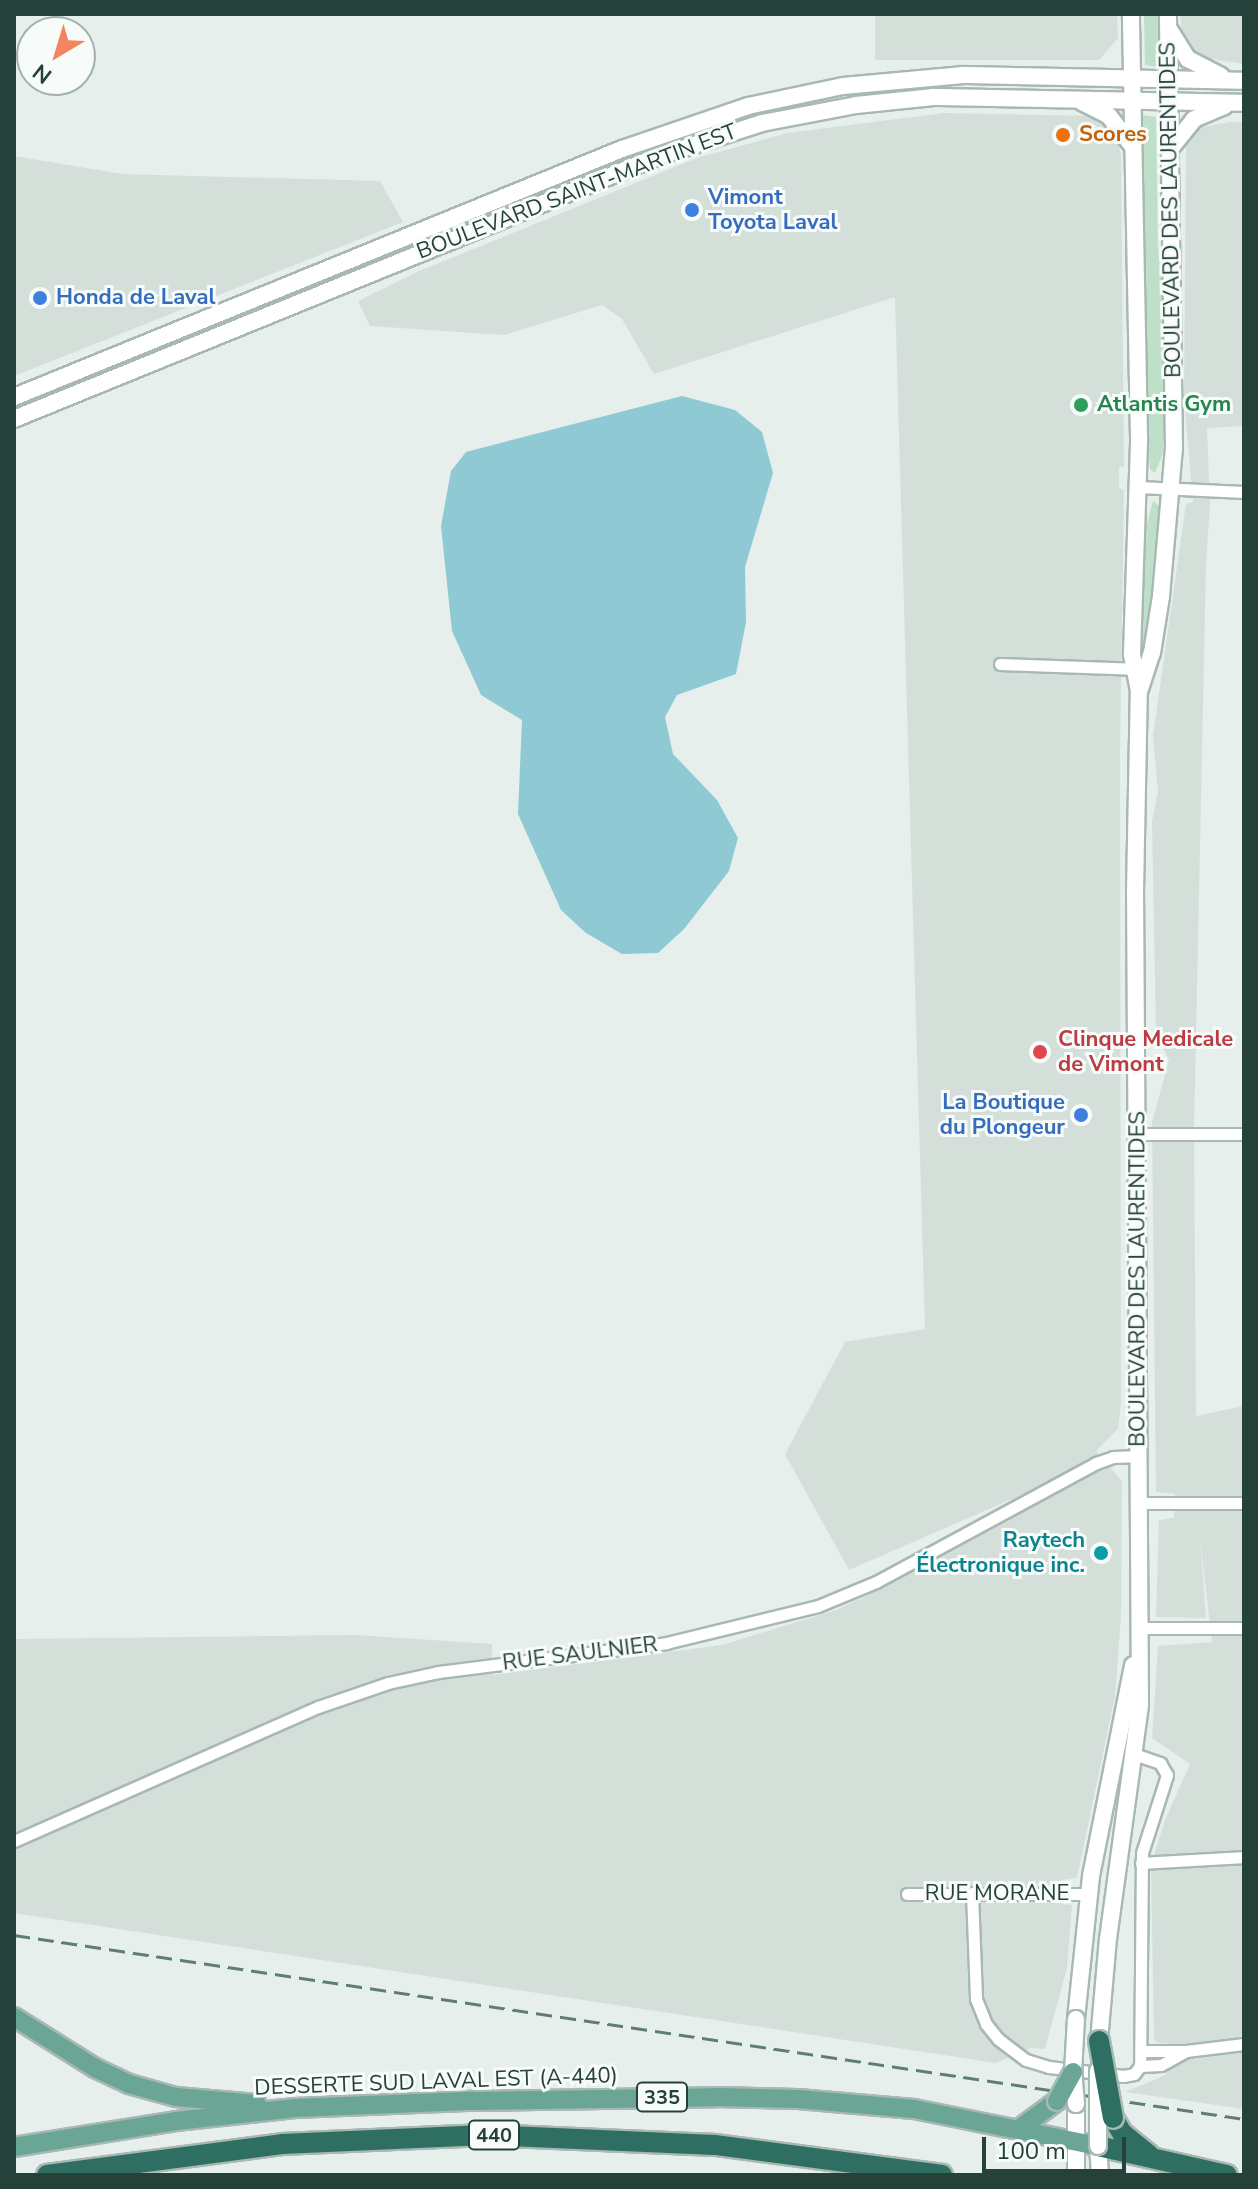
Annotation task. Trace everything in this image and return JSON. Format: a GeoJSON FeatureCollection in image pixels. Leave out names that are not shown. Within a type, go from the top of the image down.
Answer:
{"type":"FeatureCollection","features":[{"type":"Feature","properties":{"kind":"highway"},"geometry":{"type":"LineString","coordinates":[[1099,2041],[1113,2118],[1128,2147]]}},
{"type":"Feature","properties":{"kind":"highway","name":"440"},"geometry":{"type":"LineString","coordinates":[[47,2175],[282,2144],[514,2135],[715,2145],[942,2175]]}},
{"type":"Feature","properties":{"kind":"highway"},"geometry":{"type":"LineString","coordinates":[[1098,2146],[1128,2147],[1152,2158],[1227,2175]]}},
{"type":"Feature","properties":{"kind":"main road","name":"BOULEVARD DES LAURENTIDES"},"geometry":{"type":"LineString","coordinates":[[1131,14],[1139,487],[1132,632],[1141,669]]}},
{"type":"Feature","properties":{"kind":"main road","name":"BOULEVARD DES LAURENTIDES"},"geometry":{"type":"LineString","coordinates":[[1100,2175],[1099,2041],[1108,1939],[1140,1712],[1137,1134],[1139,691],[1141,669],[1160,607],[1172,490],[1168,21]]}},
{"type":"Feature","properties":{"kind":"main road"},"geometry":{"type":"LineString","coordinates":[[1168,21],[1192,63],[1240,81]]}},
{"type":"Feature","properties":{"kind":"main road","name":"BOULEVARD SAINT-MARTIN EST"},"geometry":{"type":"LineString","coordinates":[[14,397],[622,149],[748,106],[821,89],[943,76],[1240,81]]}},
{"type":"Feature","properties":{"kind":"main road","name":"BOULEVARD SAINT-MARTIN EST"},"geometry":{"type":"LineString","coordinates":[[14,419],[609,176],[736,131],[818,111],[920,98],[1238,103]]}},
{"type":"Feature","properties":{"kind":"main road"},"geometry":{"type":"LineString","coordinates":[[1077,99],[1109,116],[1132,145]]}},
{"type":"Feature","properties":{"kind":"main road"},"geometry":{"type":"LineString","coordinates":[[1170,149],[1194,119],[1238,103]]}},
{"type":"Feature","properties":{"kind":"main road","name":"BOULEVARD DES LAURENTIDES"},"geometry":{"type":"LineString","coordinates":[[1076,2175],[1073,2072],[1088,1894],[1139,1628]]}},
{"type":"Feature","properties":{"kind":"main road"},"geometry":{"type":"LineString","coordinates":[[14,2017],[95,2068],[141,2088],[176,2097],[295,2108]]}},
{"type":"Feature","properties":{"kind":"main road"},"geometry":{"type":"LineString","coordinates":[[1019,2129],[1051,2108],[1073,2072]]}},
{"type":"Feature","properties":{"kind":"main road","name":"DESSERTE SUD LAVAL EST (A-440)"},"geometry":{"type":"LineString","coordinates":[[14,2147],[153,2124],[295,2108],[473,2101],[777,2098],[914,2109],[1098,2146]]}},
{"type":"Feature","properties":{"kind":"street"},"geometry":{"type":"LineString","coordinates":[[1139,487],[1244,492]]}},
{"type":"Feature","properties":{"kind":"street"},"geometry":{"type":"LineString","coordinates":[[1000,664],[1141,669]]}},
{"type":"Feature","properties":{"kind":"street"},"geometry":{"type":"LineString","coordinates":[[1137,1134],[1244,1134]]}},
{"type":"Feature","properties":{"kind":"street","name":"RUE SAULNIER"},"geometry":{"type":"LineString","coordinates":[[14,1841],[318,1707],[388,1683],[438,1672],[666,1643],[818,1606],[876,1582],[1096,1463],[1139,1456]]}},
{"type":"Feature","properties":{"kind":"street"},"geometry":{"type":"LineString","coordinates":[[1140,1503],[1244,1503]]}},
{"type":"Feature","properties":{"kind":"street"},"geometry":{"type":"LineString","coordinates":[[1139,1628],[1244,1628]]}},
{"type":"Feature","properties":{"kind":"street"},"geometry":{"type":"LineString","coordinates":[[1134,1754],[1155,1760],[1167,1775],[1145,1839],[1141,1863],[1140,2066]]}},
{"type":"Feature","properties":{"kind":"street"},"geometry":{"type":"LineString","coordinates":[[1141,1863],[1244,1857]]}},
{"type":"Feature","properties":{"kind":"street"},"geometry":{"type":"LineString","coordinates":[[972,1893],[975,1994],[982,2017],[998,2039],[1026,2060],[1057,2068],[1128,2076],[1140,2066],[1161,2065],[1186,2051]]}},
{"type":"Feature","properties":{"kind":"street","name":"RUE MORANE"},"geometry":{"type":"LineString","coordinates":[[907,1894],[1088,1894]]}},
{"type":"Feature","properties":{"kind":"street"},"geometry":{"type":"LineString","coordinates":[[1141,2051],[1186,2051],[1244,2044]]}},
{"type":"Feature","properties":{"kind":"shaded area"},"geometry":{"type":"Polygon","coordinates":[[[875,14],[1117,14],[1118,38],[1099,60],[875,60],[875,14]]]}},
{"type":"Feature","properties":{"kind":"shaded area"},"geometry":{"type":"Polygon","coordinates":[[[1180,14],[1244,14],[1244,64],[1198,57],[1183,40],[1180,14]]]}},
{"type":"Feature","properties":{"kind":"shaded area"},"geometry":{"type":"Polygon","coordinates":[[[944,113],[1090,116],[1105,122],[1117,139],[1121,155],[1124,467],[1119,467],[1119,488],[1124,490],[1120,755],[1121,1404],[1118,1429],[1096,1451],[1122,1481],[1121,1616],[1115,1696],[1077,1878],[1061,1880],[1062,1904],[1072,1905],[1067,1968],[1045,2049],[1031,2048],[996,2063],[14,1913],[14,1639],[356,1635],[492,1644],[492,1675],[722,1645],[836,1610],[880,1590],[996,1524],[1042,1486],[849,1570],[785,1454],[845,1342],[925,1329],[895,297],[654,374],[622,319],[602,305],[504,335],[370,326],[358,301],[417,272],[697,158],[787,133],[944,113]]]}},
{"type":"Feature","properties":{"kind":"shaded area"},"geometry":{"type":"Polygon","coordinates":[[[1244,122],[1244,426],[1207,428],[1210,504],[1206,563],[1194,1130],[1196,1416],[1244,1406],[1244,2109],[1125,2092],[1166,2075],[1172,2044],[1157,2043],[1154,2039],[1151,1870],[1156,1870],[1154,1855],[1165,1820],[1190,1764],[1152,1738],[1158,1646],[1212,1642],[1200,1539],[1206,1618],[1156,1617],[1159,1520],[1174,1518],[1175,1494],[1156,1492],[1152,1122],[1169,1060],[1156,1033],[1152,821],[1158,791],[1153,736],[1186,504],[1193,502],[1184,399],[1186,145],[1196,128],[1244,122]]]}},
{"type":"Feature","properties":{"kind":"shaded area"},"geometry":{"type":"Polygon","coordinates":[[[14,156],[122,174],[380,181],[403,222],[14,376],[14,156]]]}},
{"type":"Feature","properties":{"kind":"green space"},"geometry":{"type":"Polygon","coordinates":[[[1144,14],[1159,14],[1158,67],[1145,65],[1144,14]]]}},
{"type":"Feature","properties":{"kind":"green space"},"geometry":{"type":"Polygon","coordinates":[[[1143,115],[1156,117],[1158,247],[1164,302],[1165,428],[1162,456],[1155,473],[1150,469],[1145,389],[1143,115]]]}},
{"type":"Feature","properties":{"kind":"green space"},"geometry":{"type":"Polygon","coordinates":[[[568,180],[567,185],[419,241],[568,180]]]}},
{"type":"Feature","properties":{"kind":"green space"},"geometry":{"type":"Polygon","coordinates":[[[367,261],[328,283],[248,316],[244,313],[367,261]]]}},
{"type":"Feature","properties":{"kind":"green space"},"geometry":{"type":"Polygon","coordinates":[[[218,321],[215,329],[122,365],[121,362],[218,321]]]}},
{"type":"Feature","properties":{"kind":"green space"},"geometry":{"type":"Polygon","coordinates":[[[1153,501],[1159,506],[1156,583],[1143,650],[1138,650],[1142,543],[1153,501]]]}},
{"type":"Feature","properties":{"kind":"water"},"geometry":{"type":"Polygon","coordinates":[[[682,396],[735,410],[762,432],[773,473],[745,567],[746,622],[736,674],[677,695],[665,717],[673,754],[717,800],[738,838],[729,871],[684,929],[658,953],[622,954],[586,933],[561,910],[518,814],[522,720],[481,695],[452,631],[441,526],[451,471],[466,452],[682,396]]]}},
{"type":"Feature","properties":{"kind":"railway"},"geometry":{"type":"LineString","coordinates":[[14,1935],[1244,2119]]}},
{"type":"Feature","properties":{"kind":"place","name":"Scores"},"geometry":{"type":"Point","coordinates":[1063,135]}},
{"type":"Feature","properties":{"kind":"place","name":"Vimont Toyota Laval"},"geometry":{"type":"Point","coordinates":[692,210]}},
{"type":"Feature","properties":{"kind":"place","name":"Honda de Laval"},"geometry":{"type":"Point","coordinates":[40,298]}},
{"type":"Feature","properties":{"kind":"place","name":"Atlantis Gym"},"geometry":{"type":"Point","coordinates":[1081,405]}},
{"type":"Feature","properties":{"kind":"place","name":"Clinque Medicale de Vimont"},"geometry":{"type":"Point","coordinates":[1040,1052]}},
{"type":"Feature","properties":{"kind":"place","name":"La Boutique du Plongeur"},"geometry":{"type":"Point","coordinates":[1081,1115]}},
{"type":"Feature","properties":{"kind":"place","name":"Raytech Électronique inc."},"geometry":{"type":"Point","coordinates":[1101,1553]}}]}
